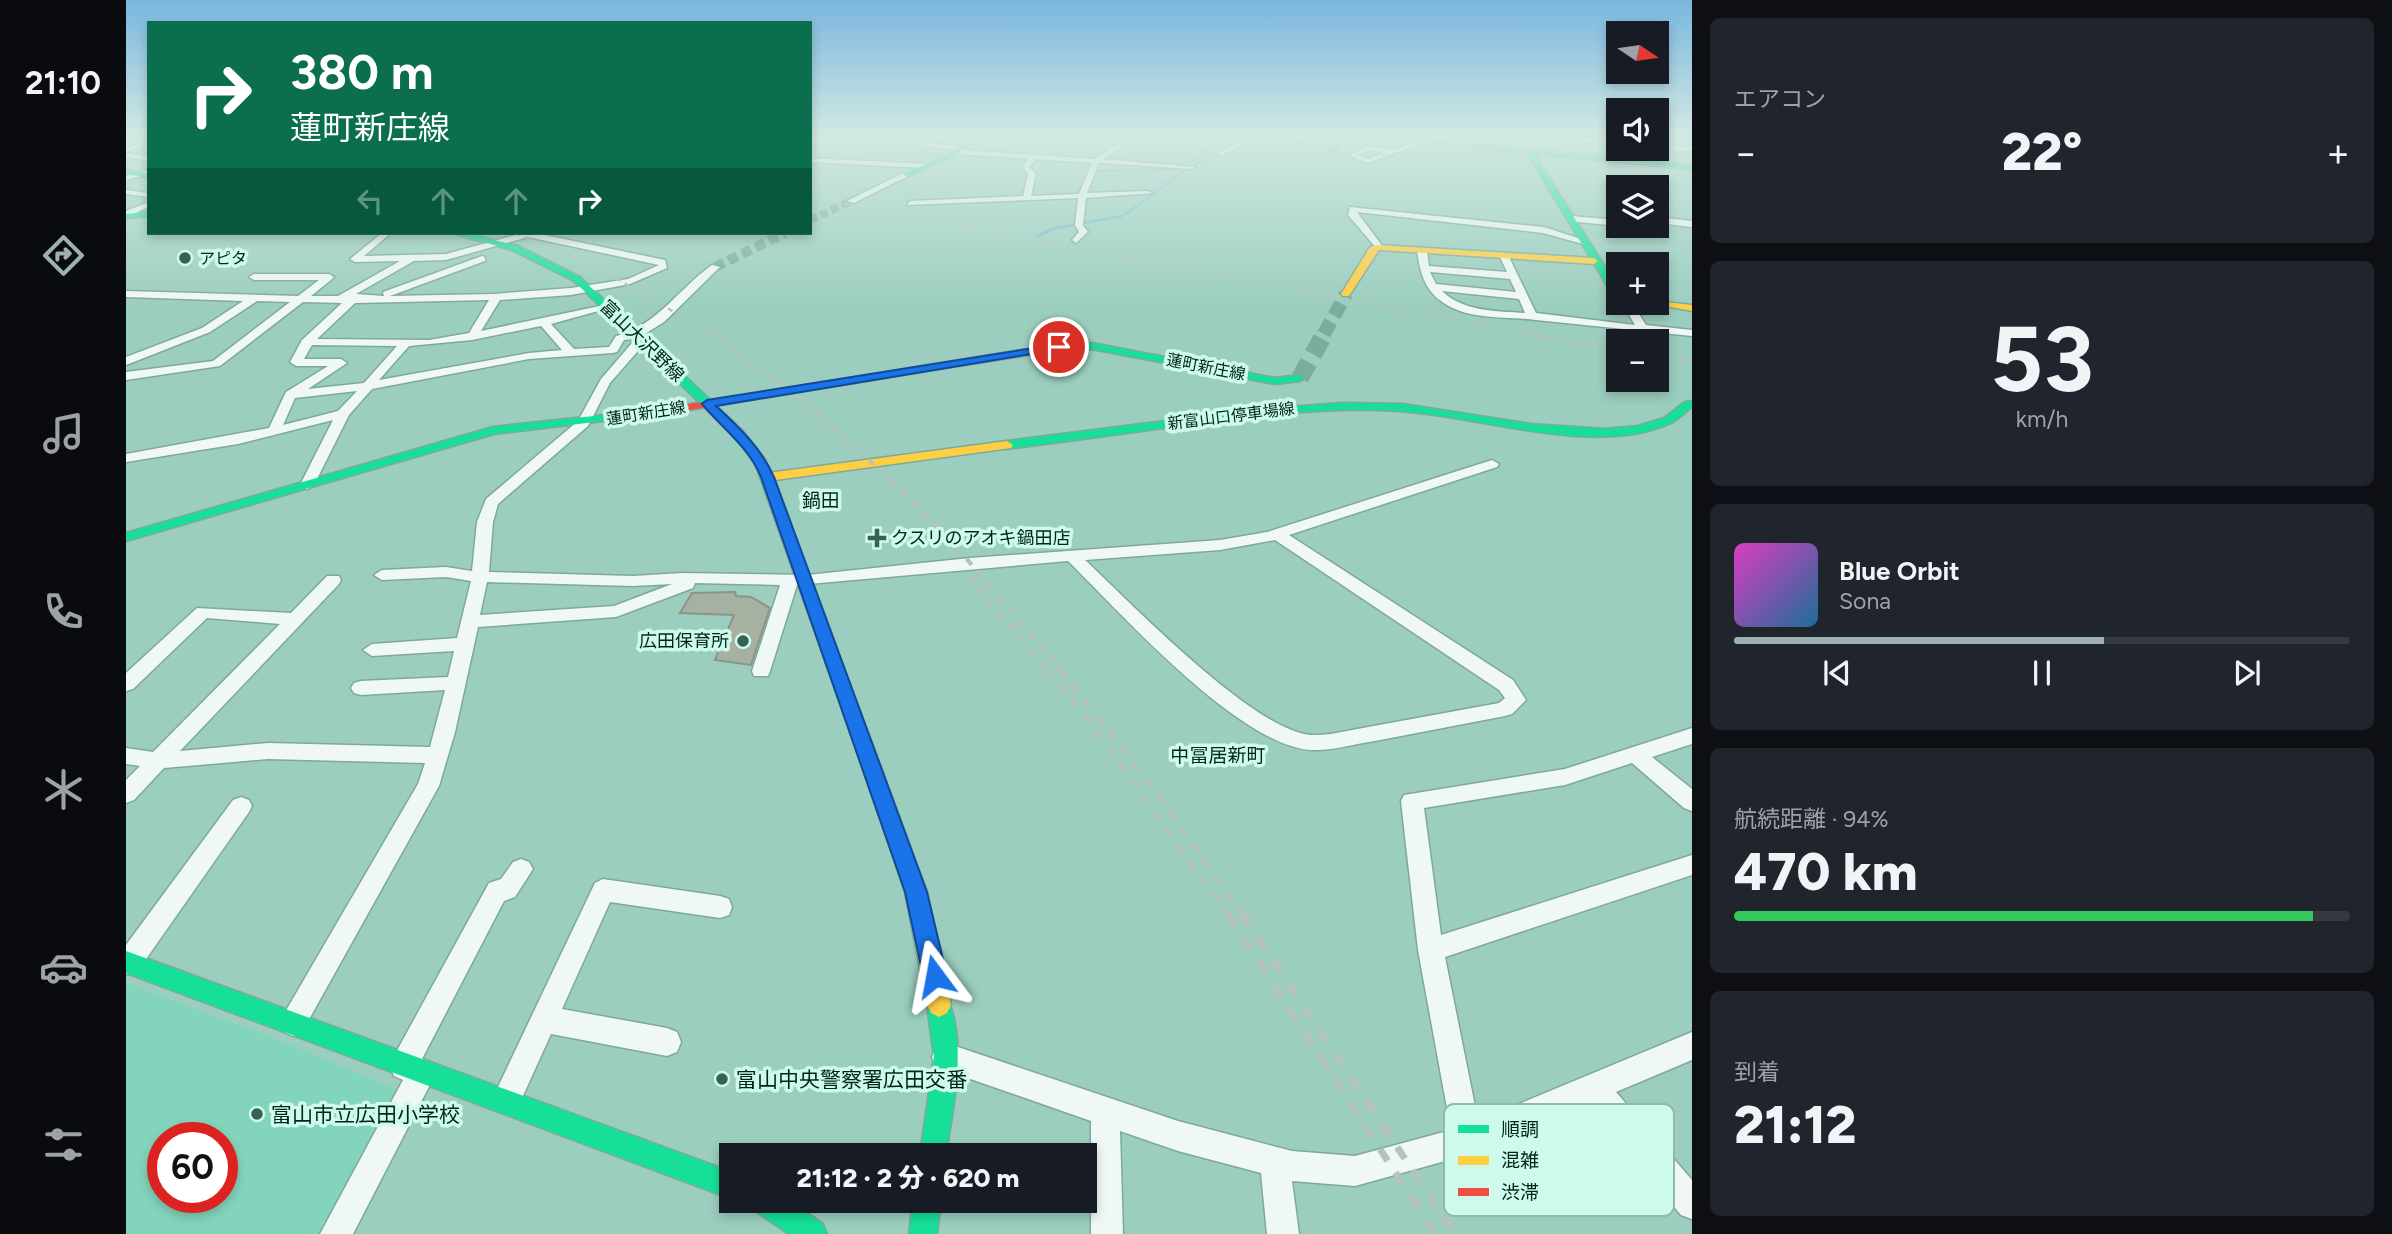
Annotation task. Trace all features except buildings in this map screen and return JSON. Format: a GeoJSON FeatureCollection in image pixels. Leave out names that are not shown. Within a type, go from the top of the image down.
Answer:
{"type":"FeatureCollection","features":[{"type":"Feature","properties":{"kind":"main road"},"geometry":{"type":"LineString","coordinates":[[1557,193],[1606,278]]}},
{"type":"Feature","properties":{"kind":"main road","name":"富山大沢野線"},"geometry":{"type":"LineString","coordinates":[[464,235],[507,245],[542,258],[591,291],[738,433],[761,462],[799,580],[916,892],[935,976],[946,1057],[935,1143]]}},
{"type":"Feature","properties":{"kind":"main road"},"geometry":{"type":"LineString","coordinates":[[1346,294],[1373,249],[1378,247],[1422,259],[1505,257],[1594,261]]}},
{"type":"Feature","properties":{"kind":"main road"},"geometry":{"type":"LineString","coordinates":[[1669,305],[1692,308]]}},
{"type":"Feature","properties":{"kind":"main road","name":"蓮町新庄線"},"geometry":{"type":"LineString","coordinates":[[126,537],[493,431],[583,423],[1073,346],[1092,346],[1275,381],[1300,378]]}},
{"type":"Feature","properties":{"kind":"main road","name":"新富山口停車場線"},"geometry":{"type":"LineString","coordinates":[[768,477],[1295,407],[1328,405],[1409,408],[1538,427],[1608,431],[1636,429],[1675,419],[1689,404]]}},
{"type":"Feature","properties":{"kind":"main road"},"geometry":{"type":"LineString","coordinates":[[127,963],[413,1069],[507,1099],[719,1181]]}},
{"type":"Feature","properties":{"kind":"main road"},"geometry":{"type":"LineString","coordinates":[[783,1213],[814,1234]]}},
{"type":"Feature","properties":{"kind":"main road"},"geometry":{"type":"LineString","coordinates":[[923,1234],[925,1213]]}},
{"type":"Feature","properties":{"kind":"street"},"geometry":{"type":"LineString","coordinates":[[851,201],[869,193]]}},
{"type":"Feature","properties":{"kind":"street"},"geometry":{"type":"LineString","coordinates":[[1026,198],[1027,193]]}},
{"type":"Feature","properties":{"kind":"street"},"geometry":{"type":"LineString","coordinates":[[910,203],[1148,193]]}},
{"type":"Feature","properties":{"kind":"street"},"geometry":{"type":"LineString","coordinates":[[1076,240],[1084,232],[1079,225],[1083,195]]}},
{"type":"Feature","properties":{"kind":"street"},"geometry":{"type":"LineString","coordinates":[[126,208],[134,213]]}},
{"type":"Feature","properties":{"kind":"street"},"geometry":{"type":"LineString","coordinates":[[1378,247],[1352,215],[1353,209],[1544,230],[1583,241]]}},
{"type":"Feature","properties":{"kind":"street"},"geometry":{"type":"LineString","coordinates":[[1571,219],[1606,222]]}},
{"type":"Feature","properties":{"kind":"street"},"geometry":{"type":"LineString","coordinates":[[1669,221],[1692,224]]}},
{"type":"Feature","properties":{"kind":"street"},"geometry":{"type":"LineString","coordinates":[[385,235],[355,259],[446,257],[507,245]]}},
{"type":"Feature","properties":{"kind":"street"},"geometry":{"type":"LineString","coordinates":[[376,298],[467,264],[526,235]]}},
{"type":"Feature","properties":{"kind":"street"},"geometry":{"type":"LineString","coordinates":[[126,294],[356,298],[497,296],[591,291],[657,272],[664,266],[662,262],[533,235]]}},
{"type":"Feature","properties":{"kind":"street"},"geometry":{"type":"LineString","coordinates":[[446,257],[467,264]]}},
{"type":"Feature","properties":{"kind":"street"},"geometry":{"type":"LineString","coordinates":[[1505,257],[1532,316]]}},
{"type":"Feature","properties":{"kind":"street"},"geometry":{"type":"LineString","coordinates":[[343,297],[411,258]]}},
{"type":"Feature","properties":{"kind":"street"},"geometry":{"type":"LineString","coordinates":[[1422,259],[1514,276]]}},
{"type":"Feature","properties":{"kind":"street"},"geometry":{"type":"LineString","coordinates":[[1422,259],[1432,287],[1439,295],[1467,312],[1532,316],[1622,329],[1643,328],[1692,333]]}},
{"type":"Feature","properties":{"kind":"street"},"geometry":{"type":"LineString","coordinates":[[306,342],[404,345],[472,337],[573,355],[613,350],[620,338],[638,336],[651,329],[700,276],[715,267]]}},
{"type":"Feature","properties":{"kind":"street"},"geometry":{"type":"LineString","coordinates":[[220,296],[269,268]]}},
{"type":"Feature","properties":{"kind":"street"},"geometry":{"type":"LineString","coordinates":[[126,376],[216,364],[329,277],[254,276]]}},
{"type":"Feature","properties":{"kind":"street"},"geometry":{"type":"LineString","coordinates":[[1432,287],[1524,296]]}},
{"type":"Feature","properties":{"kind":"street"},"geometry":{"type":"LineString","coordinates":[[472,337],[497,296]]}},
{"type":"Feature","properties":{"kind":"street"},"geometry":{"type":"LineString","coordinates":[[126,360],[206,330],[256,297]]}},
{"type":"Feature","properties":{"kind":"street"},"geometry":{"type":"LineString","coordinates":[[275,429],[290,395],[341,363],[296,362],[306,342],[329,317],[356,298]]}},
{"type":"Feature","properties":{"kind":"street"},"geometry":{"type":"LineString","coordinates":[[290,395],[369,386],[514,344],[542,321],[605,306]]}},
{"type":"Feature","properties":{"kind":"street"},"geometry":{"type":"LineString","coordinates":[[1635,315],[1643,328]]}},
{"type":"Feature","properties":{"kind":"street"},"geometry":{"type":"LineString","coordinates":[[542,321],[573,355]]}},
{"type":"Feature","properties":{"kind":"street"},"geometry":{"type":"LineString","coordinates":[[293,1023],[428,786],[456,683],[480,577],[485,522],[491,502],[583,423],[605,382],[638,344],[638,336]]}},
{"type":"Feature","properties":{"kind":"street"},"geometry":{"type":"LineString","coordinates":[[307,485],[342,414],[404,345]]}},
{"type":"Feature","properties":{"kind":"street"},"geometry":{"type":"LineString","coordinates":[[126,458],[238,440],[342,414]]}},
{"type":"Feature","properties":{"kind":"street"},"geometry":{"type":"LineString","coordinates":[[382,575],[446,572],[480,577],[633,581],[799,580],[970,563],[1220,545],[1277,534],[1492,464]]}},
{"type":"Feature","properties":{"kind":"street"},"geometry":{"type":"LineString","coordinates":[[1072,556],[1184,662],[1249,715],[1287,738],[1309,743],[1343,738],[1505,709],[1516,700],[1506,685],[1277,534]]}},
{"type":"Feature","properties":{"kind":"street"},"geometry":{"type":"LineString","coordinates":[[470,622],[616,611],[679,586],[711,579]]}},
{"type":"Feature","properties":{"kind":"street"},"geometry":{"type":"LineString","coordinates":[[126,794],[333,580]]}},
{"type":"Feature","properties":{"kind":"street"},"geometry":{"type":"LineString","coordinates":[[761,671],[799,580]]}},
{"type":"Feature","properties":{"kind":"street"},"geometry":{"type":"LineString","coordinates":[[126,684],[203,612],[293,620]]}},
{"type":"Feature","properties":{"kind":"street"},"geometry":{"type":"LineString","coordinates":[[372,650],[465,644]]}},
{"type":"Feature","properties":{"kind":"street"},"geometry":{"type":"LineString","coordinates":[[361,688],[456,683]]}},
{"type":"Feature","properties":{"kind":"street"},"geometry":{"type":"LineString","coordinates":[[1460,1104],[1431,950],[1412,801],[1564,777],[1692,736]]}},
{"type":"Feature","properties":{"kind":"street"},"geometry":{"type":"LineString","coordinates":[[126,756],[156,761],[268,751],[438,755]]}},
{"type":"Feature","properties":{"kind":"street"},"geometry":{"type":"LineString","coordinates":[[1634,754],[1692,802]]}},
{"type":"Feature","properties":{"kind":"street"},"geometry":{"type":"LineString","coordinates":[[127,963],[241,806]]}},
{"type":"Feature","properties":{"kind":"street"},"geometry":{"type":"LineString","coordinates":[[1431,950],[1692,865]]}},
{"type":"Feature","properties":{"kind":"street"},"geometry":{"type":"LineString","coordinates":[[336,1234],[497,890],[507,890],[521,869]]}},
{"type":"Feature","properties":{"kind":"street"},"geometry":{"type":"LineString","coordinates":[[507,1099],[603,890],[720,907]]}},
{"type":"Feature","properties":{"kind":"street"},"geometry":{"type":"LineString","coordinates":[[544,1019],[667,1042]]}},
{"type":"Feature","properties":{"kind":"street"},"geometry":{"type":"LineString","coordinates":[[1553,1104],[1692,1046]]}},
{"type":"Feature","properties":{"kind":"street"},"geometry":{"type":"LineString","coordinates":[[946,1057],[1178,1136],[1292,1166],[1354,1171],[1444,1146]]}},
{"type":"Feature","properties":{"kind":"street"},"geometry":{"type":"LineString","coordinates":[[1593,1087],[1607,1104]]}},
{"type":"Feature","properties":{"kind":"street"},"geometry":{"type":"LineString","coordinates":[[1105,1110],[1107,1234]]}},
{"type":"Feature","properties":{"kind":"street"},"geometry":{"type":"LineString","coordinates":[[1275,1162],[1283,1234]]}},
{"type":"Feature","properties":{"kind":"street"},"geometry":{"type":"LineString","coordinates":[[1674,1183],[1692,1204]]}},
{"type":"Feature","properties":{"kind":"shaded area","name":"富山市立広田小学校"},"geometry":{"type":"Polygon","coordinates":[[[126,983],[278,1040],[401,1091],[324,1234],[126,1234],[126,983]]]}},
{"type":"Feature","properties":{"kind":"waterway"},"geometry":{"type":"LineString","coordinates":[[1089,222],[1123,216],[1155,193]]}},
{"type":"Feature","properties":{"kind":"waterway"},"geometry":{"type":"LineString","coordinates":[[1037,236],[1055,228],[1099,220]]}},
{"type":"Feature","properties":{"kind":"tunnel"},"geometry":{"type":"LineString","coordinates":[[812,219],[851,201]]}},
{"type":"Feature","properties":{"kind":"tunnel"},"geometry":{"type":"LineString","coordinates":[[715,267],[781,235]]}},
{"type":"Feature","properties":{"kind":"tunnel"},"geometry":{"type":"LineString","coordinates":[[1324,334],[1346,294]]}},
{"type":"Feature","properties":{"kind":"tunnel"},"geometry":{"type":"LineString","coordinates":[[1300,378],[1325,333]]}},
{"type":"Feature","properties":{"kind":"railway"},"geometry":{"type":"LineString","coordinates":[[812,197],[941,222]]}},
{"type":"Feature","properties":{"kind":"railway"},"geometry":{"type":"LineString","coordinates":[[932,220],[1531,334]]}},
{"type":"Feature","properties":{"kind":"railway"},"geometry":{"type":"LineString","coordinates":[[520,235],[612,276],[712,334]]}},
{"type":"Feature","properties":{"kind":"railway"},"geometry":{"type":"LineString","coordinates":[[710,333],[795,394],[891,480]]}},
{"type":"Feature","properties":{"kind":"railway"},"geometry":{"type":"LineString","coordinates":[[1522,333],[1606,349]]}},
{"type":"Feature","properties":{"kind":"railway"},"geometry":{"type":"LineString","coordinates":[[1669,358],[1692,362]]}},
{"type":"Feature","properties":{"kind":"railway"},"geometry":{"type":"LineString","coordinates":[[891,480],[961,552],[1060,670]]}},
{"type":"Feature","properties":{"kind":"railway"},"geometry":{"type":"LineString","coordinates":[[968,575],[1047,670]]}},
{"type":"Feature","properties":{"kind":"railway"},"geometry":{"type":"LineString","coordinates":[[1046,668],[1085,715],[1229,916]]}},
{"type":"Feature","properties":{"kind":"railway"},"geometry":{"type":"LineString","coordinates":[[1059,668],[1148,782],[1243,916]]}},
{"type":"Feature","properties":{"kind":"railway"},"geometry":{"type":"LineString","coordinates":[[1228,914],[1435,1234]]}},
{"type":"Feature","properties":{"kind":"railway"},"geometry":{"type":"LineString","coordinates":[[1242,914],[1455,1234]]}},
{"type":"Feature","properties":{"kind":"traffic: fast"},"geometry":{"type":"LineString","coordinates":[[1555,193],[1606,276]]}},
{"type":"Feature","properties":{"kind":"traffic: fast"},"geometry":{"type":"LineString","coordinates":[[126,216],[147,214]]}},
{"type":"Feature","properties":{"kind":"traffic: fast"},"geometry":{"type":"LineString","coordinates":[[463,235],[515,248],[577,279],[738,433],[761,462],[874,773]]}},
{"type":"Feature","properties":{"kind":"traffic: fast"},"geometry":{"type":"LineString","coordinates":[[978,360],[1059,347],[1092,346],[1275,381],[1300,378]]}},
{"type":"Feature","properties":{"kind":"traffic: fast"},"geometry":{"type":"LineString","coordinates":[[1007,445],[1252,413],[1342,406],[1434,411],[1568,432],[1605,433],[1639,430],[1668,420],[1689,404]]}},
{"type":"Feature","properties":{"kind":"traffic: fast"},"geometry":{"type":"LineString","coordinates":[[126,537],[493,431],[659,412]]}},
{"type":"Feature","properties":{"kind":"traffic: fast"},"geometry":{"type":"LineString","coordinates":[[126,962],[719,1181]]}},
{"type":"Feature","properties":{"kind":"traffic: fast"},"geometry":{"type":"LineString","coordinates":[[935,1143],[946,1057],[939,1005]]}},
{"type":"Feature","properties":{"kind":"traffic: fast"},"geometry":{"type":"LineString","coordinates":[[783,1213],[813,1234]]}},
{"type":"Feature","properties":{"kind":"traffic: fast"},"geometry":{"type":"LineString","coordinates":[[923,1234],[925,1213]]}},
{"type":"Feature","properties":{"kind":"traffic: slow"},"geometry":{"type":"LineString","coordinates":[[1346,294],[1373,249],[1378,247],[1594,261]]}},
{"type":"Feature","properties":{"kind":"traffic: slow"},"geometry":{"type":"LineString","coordinates":[[1669,305],[1692,308]]}},
{"type":"Feature","properties":{"kind":"traffic: slow"},"geometry":{"type":"LineString","coordinates":[[768,477],[1007,445]]}},
{"type":"Feature","properties":{"kind":"traffic: slow"},"geometry":{"type":"LineString","coordinates":[[874,773],[916,892],[939,1005]]}},
{"type":"Feature","properties":{"kind":"traffic: jam"},"geometry":{"type":"LineString","coordinates":[[659,412],[978,360]]}},
{"type":"Feature","properties":{"kind":"place","name":"アピタ"},"geometry":{"type":"Point","coordinates":[185,258]}},
{"type":"Feature","properties":{"kind":"place","name":"クスリのアオキ鍋田店"},"geometry":{"type":"Point","coordinates":[877,538]}},
{"type":"Feature","properties":{"kind":"place","name":"広田保育所"},"geometry":{"type":"Point","coordinates":[743,641]}},
{"type":"Feature","properties":{"kind":"place","name":"富山中央警察署広田交番"},"geometry":{"type":"Point","coordinates":[722,1079]}},
{"type":"Feature","properties":{"kind":"place","name":"富山市立広田小学校"},"geometry":{"type":"Point","coordinates":[257,1114]}},
{"type":"Feature","properties":{"kind":"district","name":"鍋田"},"geometry":{"type":"Point","coordinates":[821,500]}},
{"type":"Feature","properties":{"kind":"district","name":"中冨居新町"},"geometry":{"type":"Point","coordinates":[1218,755]}},
{"type":"Feature","properties":{"kind":"route"},"geometry":{"type":"LineString","coordinates":[[935,976],[916,892],[807,580],[768,477],[761,462],[738,433],[707,404],[1059,347]]}}]}
